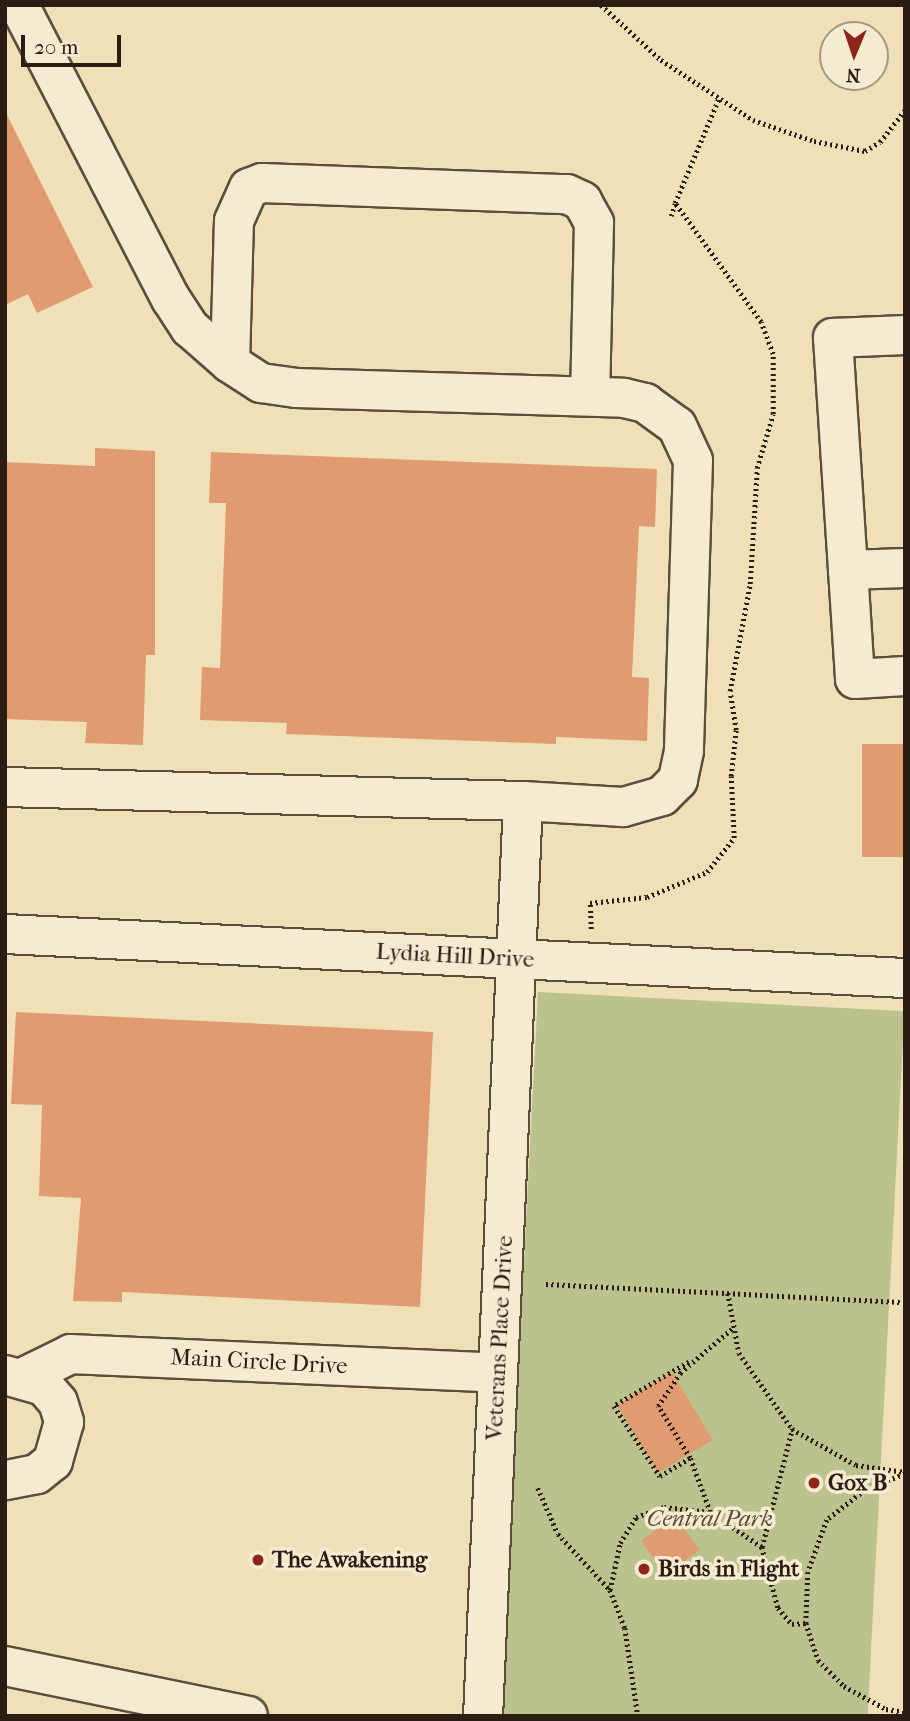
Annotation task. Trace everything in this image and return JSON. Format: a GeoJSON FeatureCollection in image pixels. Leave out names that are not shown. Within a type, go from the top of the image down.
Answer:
{"type":"FeatureCollection","features":[{"type":"Feature","properties":{"kind":"street"},"geometry":{"type":"LineString","coordinates":[[5,787],[623,807],[662,796],[678,780],[684,751],[693,461],[677,426],[660,412],[624,398],[296,388],[261,383],[230,363],[190,328],[171,299],[19,5]]}},
{"type":"Feature","properties":{"kind":"street"},"geometry":{"type":"LineString","coordinates":[[230,363],[234,221],[249,188],[262,183],[567,194],[582,201],[594,223],[590,396]]}},
{"type":"Feature","properties":{"kind":"street"},"geometry":{"type":"LineString","coordinates":[[905,335],[833,338],[855,678],[905,676]]}},
{"type":"Feature","properties":{"kind":"street"},"geometry":{"type":"LineString","coordinates":[[848,570],[905,568]]}},
{"type":"Feature","properties":{"kind":"street","name":"Veterans Place Drive"},"geometry":{"type":"LineString","coordinates":[[483,1716],[523,802]]}},
{"type":"Feature","properties":{"kind":"street","name":"Lydia Hill Drive"},"geometry":{"type":"LineString","coordinates":[[5,934],[905,978]]}},
{"type":"Feature","properties":{"kind":"street","name":"Main Circle Drive"},"geometry":{"type":"LineString","coordinates":[[15,1376],[71,1354],[498,1373]]}},
{"type":"Feature","properties":{"kind":"street","name":"Main Circle Drive"},"geometry":{"type":"LineString","coordinates":[[5,1480],[37,1474],[53,1461],[63,1443],[58,1402],[15,1376]]}},
{"type":"Feature","properties":{"kind":"street"},"geometry":{"type":"LineString","coordinates":[[5,1667],[248,1716]]}},
{"type":"Feature","properties":{"kind":"path"},"geometry":{"type":"LineString","coordinates":[[601,5],[661,60],[753,120],[790,133],[865,151],[880,142],[905,110]]}},
{"type":"Feature","properties":{"kind":"path"},"geometry":{"type":"LineString","coordinates":[[671,216],[675,203]]}},
{"type":"Feature","properties":{"kind":"path"},"geometry":{"type":"LineString","coordinates":[[546,1284],[905,1302]]}},
{"type":"Feature","properties":{"kind":"path"},"geometry":{"type":"LineString","coordinates":[[728,1293],[739,1353],[758,1387],[792,1429],[856,1465],[905,1473]]}},
{"type":"Feature","properties":{"kind":"path"},"geometry":{"type":"LineString","coordinates":[[690,1458],[660,1476],[614,1406],[696,1359],[734,1327]]}},
{"type":"Feature","properties":{"kind":"path"},"geometry":{"type":"LineString","coordinates":[[696,1359],[658,1406],[690,1458],[710,1511]]}},
{"type":"Feature","properties":{"kind":"path"},"geometry":{"type":"LineString","coordinates":[[792,1429],[762,1547],[778,1608],[792,1624],[806,1623]]}},
{"type":"Feature","properties":{"kind":"path"},"geometry":{"type":"LineString","coordinates":[[905,1473],[865,1490],[827,1520],[808,1572],[806,1623],[818,1660],[844,1686],[886,1709],[905,1712]]}},
{"type":"Feature","properties":{"kind":"path"},"geometry":{"type":"LineString","coordinates":[[538,1488],[564,1543],[610,1590],[628,1638],[638,1716]]}},
{"type":"Feature","properties":{"kind":"path"},"geometry":{"type":"LineString","coordinates":[[610,1590],[620,1543],[636,1517],[664,1507],[710,1511],[762,1547]]}},
{"type":"Feature","properties":{"kind":"green space","name":"Central Park"},"geometry":{"type":"Polygon","coordinates":[[[538,992],[904,1011],[868,1716],[500,1716],[538,992]]]}},
{"type":"Feature","properties":{"kind":"building"},"geometry":{"type":"Polygon","coordinates":[[[5,111],[93,287],[37,313],[28,294],[5,305],[5,111]]]}},
{"type":"Feature","properties":{"kind":"building"},"geometry":{"type":"Polygon","coordinates":[[[95,448],[155,451],[155,655],[146,655],[143,745],[85,743],[87,722],[5,719],[5,462],[95,466],[95,448]]]}},
{"type":"Feature","properties":{"kind":"building"},"geometry":{"type":"Polygon","coordinates":[[[211,452],[657,469],[655,527],[639,526],[632,677],[649,678],[647,741],[556,737],[556,744],[286,734],[287,723],[200,720],[202,667],[220,668],[226,503],[209,503],[211,452]]]}},
{"type":"Feature","properties":{"kind":"building"},"geometry":{"type":"Polygon","coordinates":[[[862,744],[905,744],[905,857],[862,857],[862,744]]]}},
{"type":"Feature","properties":{"kind":"building"},"geometry":{"type":"Polygon","coordinates":[[[16,1012],[433,1032],[420,1307],[122,1292],[122,1302],[73,1301],[81,1198],[39,1196],[42,1105],[11,1104],[16,1012]]]}},
{"type":"Feature","properties":{"kind":"building"},"geometry":{"type":"Polygon","coordinates":[[[672,1372],[713,1440],[658,1473],[617,1405],[672,1372]]]}},
{"type":"Feature","properties":{"kind":"building"},"geometry":{"type":"Polygon","coordinates":[[[675,1516],[700,1550],[666,1575],[641,1541],[675,1516]]]}},
{"type":"Feature","properties":{"kind":"place","name":"Gox B"},"geometry":{"type":"Point","coordinates":[814,1483]}},
{"type":"Feature","properties":{"kind":"place","name":"The Awakening"},"geometry":{"type":"Point","coordinates":[258,1560]}},
{"type":"Feature","properties":{"kind":"place","name":"Birds in Flight"},"geometry":{"type":"Point","coordinates":[644,1569]}}]}
